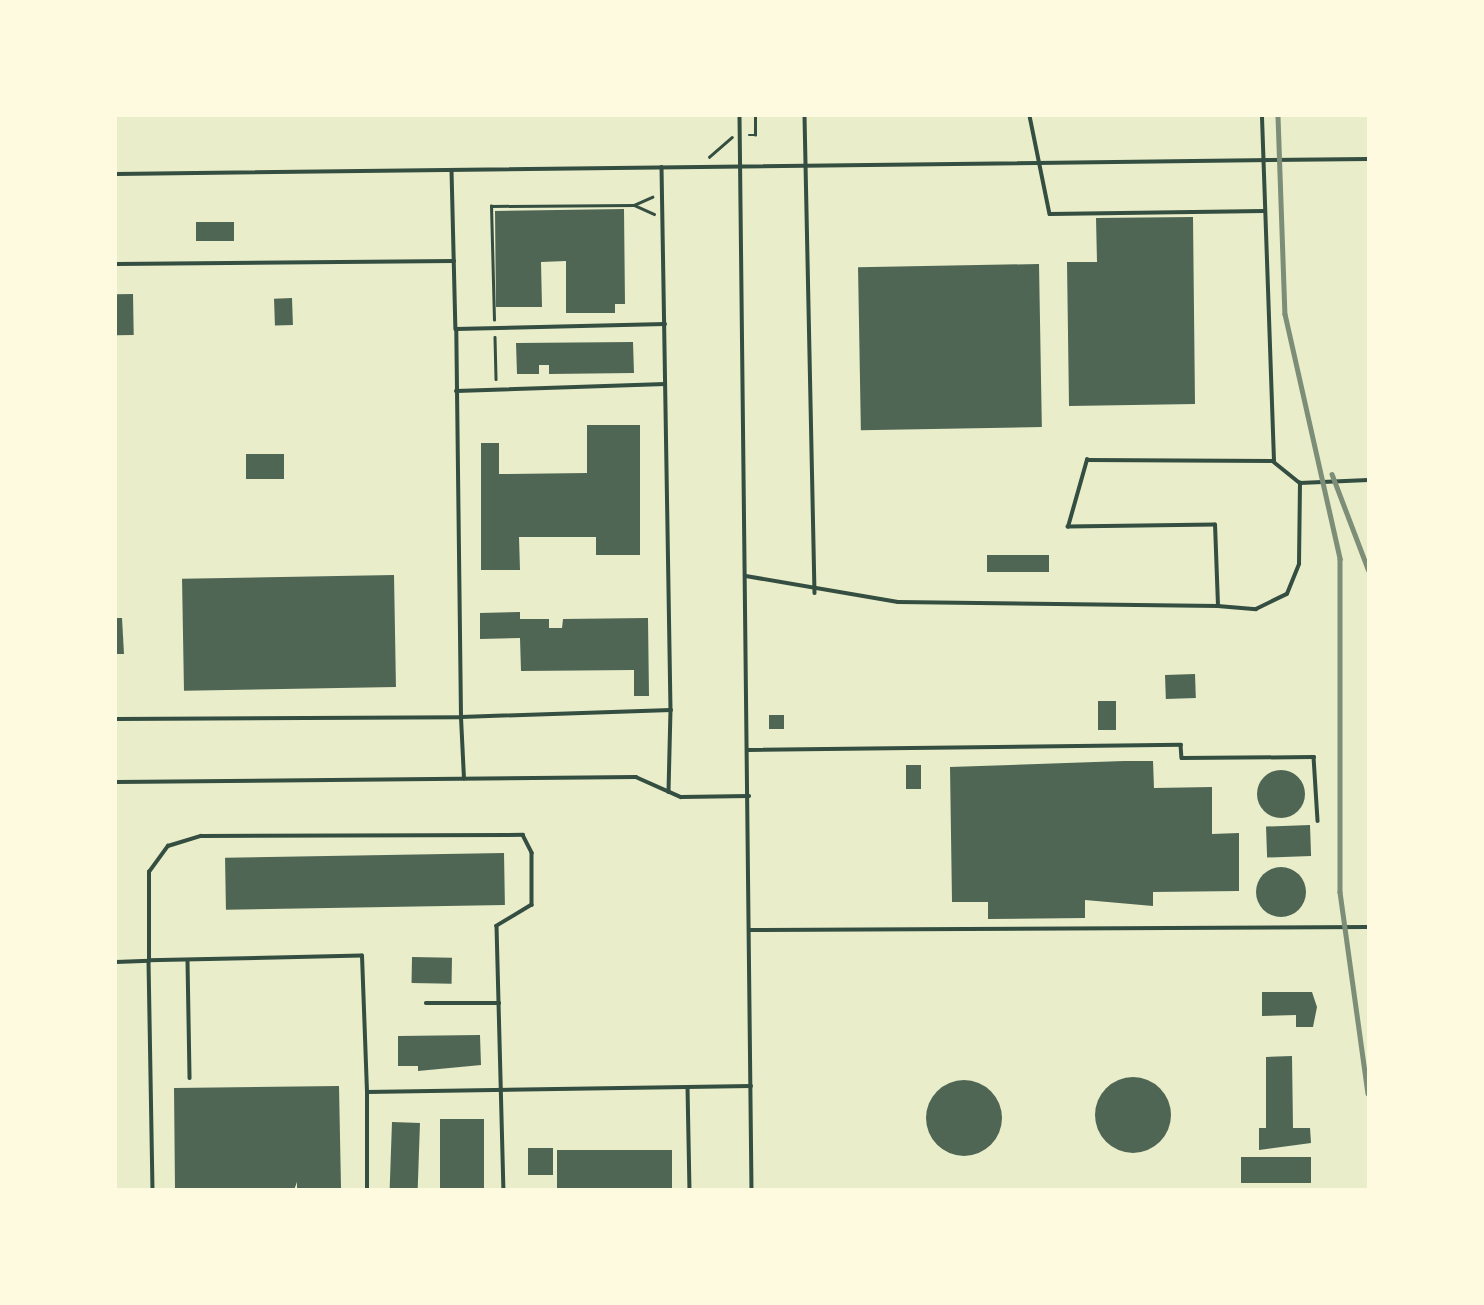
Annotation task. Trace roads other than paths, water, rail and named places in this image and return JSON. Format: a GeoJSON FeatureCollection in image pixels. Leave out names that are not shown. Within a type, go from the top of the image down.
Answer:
{"type":"FeatureCollection","features":[{"type":"Feature","properties":{"kind":"lane"},"geometry":{"type":"LineString","coordinates":[[740,116],[752,1189]]}},
{"type":"Feature","properties":{"kind":"lane"},"geometry":{"type":"LineString","coordinates":[[805,116],[815,593]]}},
{"type":"Feature","properties":{"kind":"lane"},"geometry":{"type":"LineString","coordinates":[[1030,116],[1050,214],[1264,211]]}},
{"type":"Feature","properties":{"kind":"lane"},"geometry":{"type":"LineString","coordinates":[[1262,116],[1274,461]]}},
{"type":"Feature","properties":{"kind":"lane"},"geometry":{"type":"LineString","coordinates":[[116,174],[1368,159]]}},
{"type":"Feature","properties":{"kind":"lane"},"geometry":{"type":"LineString","coordinates":[[662,167],[671,710],[669,792]]}},
{"type":"Feature","properties":{"kind":"lane"},"geometry":{"type":"LineString","coordinates":[[452,170],[464,779]]}},
{"type":"Feature","properties":{"kind":"lane"},"geometry":{"type":"LineString","coordinates":[[116,264],[454,261]]}},
{"type":"Feature","properties":{"kind":"lane"},"geometry":{"type":"LineString","coordinates":[[456,328],[664,324]]}},
{"type":"Feature","properties":{"kind":"lane"},"geometry":{"type":"LineString","coordinates":[[456,391],[666,384]]}},
{"type":"Feature","properties":{"kind":"lane"},"geometry":{"type":"LineString","coordinates":[[1218,606],[1215,525],[1068,527],[1087,460],[1274,461],[1300,483],[1368,480]]}},
{"type":"Feature","properties":{"kind":"lane"},"geometry":{"type":"LineString","coordinates":[[746,576],[815,593],[898,602],[1218,606],[1256,609],[1287,594],[1299,564],[1300,483]]}},
{"type":"Feature","properties":{"kind":"lane"},"geometry":{"type":"LineString","coordinates":[[116,719],[461,717],[671,710]]}},
{"type":"Feature","properties":{"kind":"lane"},"geometry":{"type":"LineString","coordinates":[[748,750],[1181,745],[1182,758],[1314,757],[1318,821]]}},
{"type":"Feature","properties":{"kind":"lane"},"geometry":{"type":"LineString","coordinates":[[116,782],[636,777],[669,792],[748,796]]}},
{"type":"Feature","properties":{"kind":"lane"},"geometry":{"type":"LineString","coordinates":[[153,1189],[149,872],[162,851],[185,838],[516,832],[532,853],[532,905],[497,926],[504,1189]]}},
{"type":"Feature","properties":{"kind":"lane"},"geometry":{"type":"LineString","coordinates":[[750,930],[1368,927]]}},
{"type":"Feature","properties":{"kind":"lane"},"geometry":{"type":"LineString","coordinates":[[116,962],[362,956],[367,1189]]}},
{"type":"Feature","properties":{"kind":"lane"},"geometry":{"type":"LineString","coordinates":[[188,961],[190,1078]]}},
{"type":"Feature","properties":{"kind":"lane"},"geometry":{"type":"LineString","coordinates":[[426,1003],[499,1003]]}},
{"type":"Feature","properties":{"kind":"lane"},"geometry":{"type":"LineString","coordinates":[[367,1092],[751,1086]]}},
{"type":"Feature","properties":{"kind":"lane"},"geometry":{"type":"LineString","coordinates":[[688,1087],[690,1189]]}},
{"type":"Feature","properties":{"kind":"railway"},"geometry":{"type":"LineString","coordinates":[[1278,116],[1285,314],[1340,559],[1340,892],[1368,1093]]}},
{"type":"Feature","properties":{"kind":"railway"},"geometry":{"type":"LineString","coordinates":[[1332,474],[1368,569]]}}]}
